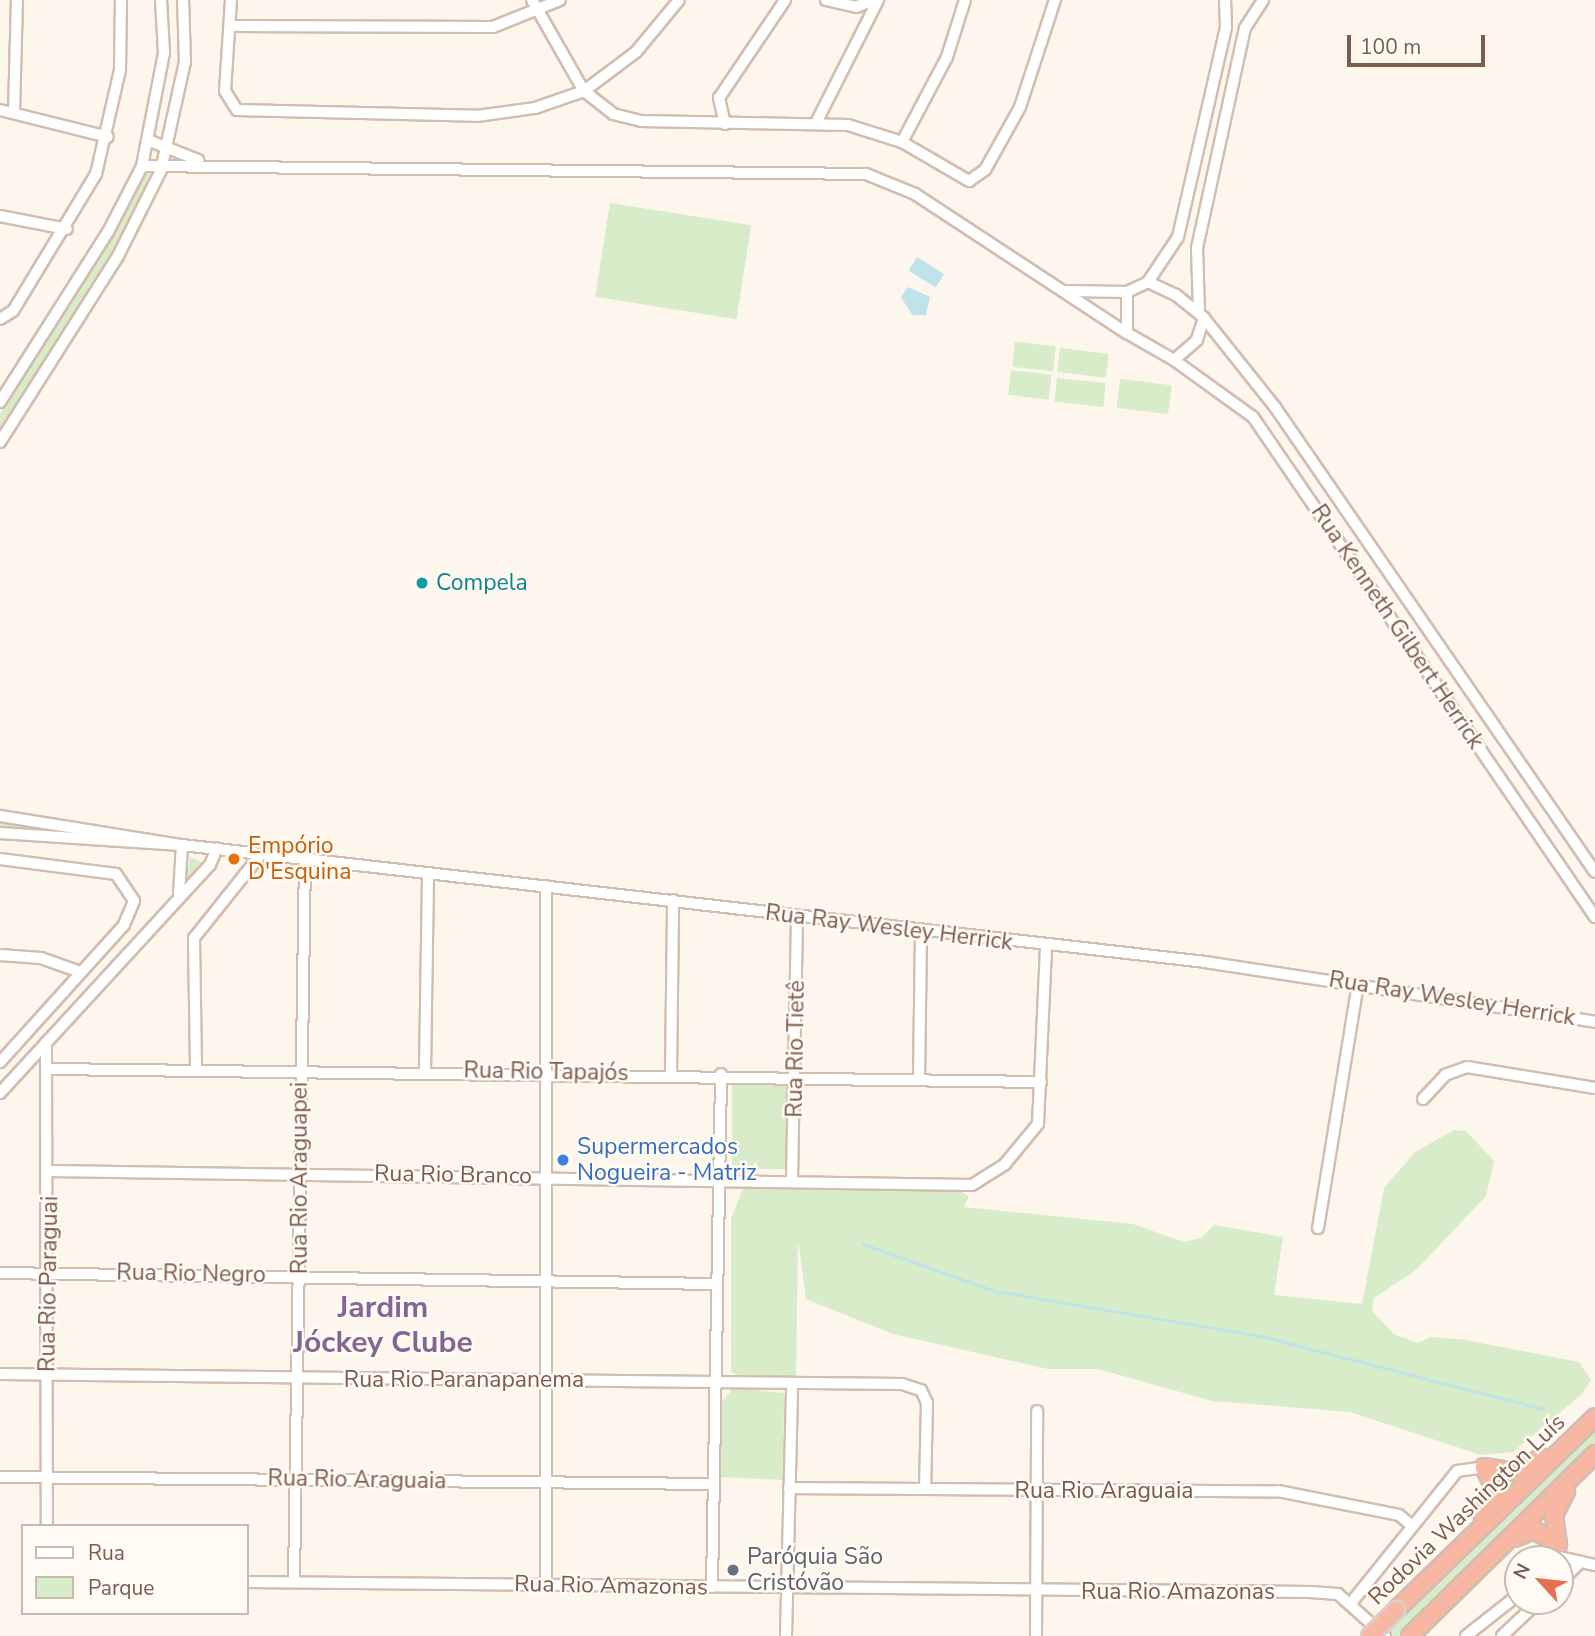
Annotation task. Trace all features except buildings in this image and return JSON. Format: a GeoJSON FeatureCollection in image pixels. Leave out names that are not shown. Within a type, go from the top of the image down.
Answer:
{"type":"FeatureCollection","features":[{"type":"Feature","properties":{"kind":"highway","name":"Rodovia Washington Luís"},"geometry":{"type":"LineString","coordinates":[[1370,1636],[1454,1550],[1595,1417]]}},
{"type":"Feature","properties":{"kind":"highway"},"geometry":{"type":"LineString","coordinates":[[1484,1467],[1502,1473],[1524,1469],[1579,1433]]}},
{"type":"Feature","properties":{"kind":"highway"},"geometry":{"type":"LineString","coordinates":[[1557,1545],[1553,1525],[1559,1500],[1595,1455]]}},
{"type":"Feature","properties":{"kind":"highway"},"geometry":{"type":"LineString","coordinates":[[1413,1633],[1595,1455]]}},
{"type":"Feature","properties":{"kind":"highway"},"geometry":{"type":"LineString","coordinates":[[1454,1550],[1494,1500],[1484,1467]]}},
{"type":"Feature","properties":{"kind":"highway"},"geometry":{"type":"LineString","coordinates":[[1509,1545],[1528,1530],[1548,1545]]}},
{"type":"Feature","properties":{"kind":"highway"},"geometry":{"type":"LineString","coordinates":[[1476,1572],[1504,1549]]}},
{"type":"Feature","properties":{"kind":"street"},"geometry":{"type":"LineString","coordinates":[[15,113],[17,0]]}},
{"type":"Feature","properties":{"kind":"street"},"geometry":{"type":"LineString","coordinates":[[0,318],[13,312],[67,229],[108,137],[122,56],[121,0]]}},
{"type":"Feature","properties":{"kind":"street"},"geometry":{"type":"LineString","coordinates":[[0,402],[108,232],[142,166],[150,141],[163,53],[161,0]]}},
{"type":"Feature","properties":{"kind":"street"},"geometry":{"type":"LineString","coordinates":[[0,442],[118,256],[161,170],[169,144],[184,62],[183,0]]}},
{"type":"Feature","properties":{"kind":"street"},"geometry":{"type":"LineString","coordinates":[[231,0],[232,26],[225,91],[232,107],[245,113],[477,116],[535,108],[584,91],[636,52],[679,0]]}},
{"type":"Feature","properties":{"kind":"street"},"geometry":{"type":"LineString","coordinates":[[532,0],[584,91],[626,119],[724,124],[817,121],[902,142],[960,178],[979,177],[1020,107],[1055,0]]}},
{"type":"Feature","properties":{"kind":"street"},"geometry":{"type":"LineString","coordinates":[[232,26],[465,29],[538,11],[560,0]]}},
{"type":"Feature","properties":{"kind":"street"},"geometry":{"type":"LineString","coordinates":[[724,124],[719,98],[785,0]]}},
{"type":"Feature","properties":{"kind":"street"},"geometry":{"type":"LineString","coordinates":[[826,0],[856,7],[875,0]]}},
{"type":"Feature","properties":{"kind":"street"},"geometry":{"type":"LineString","coordinates":[[817,121],[875,0]]}},
{"type":"Feature","properties":{"kind":"street"},"geometry":{"type":"LineString","coordinates":[[902,142],[947,57],[965,0]]}},
{"type":"Feature","properties":{"kind":"street"},"geometry":{"type":"LineString","coordinates":[[1065,291],[1127,292],[1148,282],[1178,237],[1226,27],[1225,0]]}},
{"type":"Feature","properties":{"kind":"street"},"geometry":{"type":"LineString","coordinates":[[1174,360],[1197,340],[1202,314],[1197,248],[1245,28],[1263,0]]}},
{"type":"Feature","properties":{"kind":"street"},"geometry":{"type":"LineString","coordinates":[[0,110],[108,137]]}},
{"type":"Feature","properties":{"kind":"street"},"geometry":{"type":"LineString","coordinates":[[150,141],[169,144],[208,162]]}},
{"type":"Feature","properties":{"kind":"street"},"geometry":{"type":"LineString","coordinates":[[142,166],[161,170],[208,162]]}},
{"type":"Feature","properties":{"kind":"street","name":"Rua Kenneth Gilbert Herrick"},"geometry":{"type":"LineString","coordinates":[[208,162],[866,174],[915,194],[1127,333],[1174,360],[1252,417],[1595,917]]}},
{"type":"Feature","properties":{"kind":"street"},"geometry":{"type":"LineString","coordinates":[[0,216],[67,229]]}},
{"type":"Feature","properties":{"kind":"street"},"geometry":{"type":"LineString","coordinates":[[1148,282],[1202,314],[1275,407],[1595,872]]}},
{"type":"Feature","properties":{"kind":"street"},"geometry":{"type":"LineString","coordinates":[[1127,292],[1127,333]]}},
{"type":"Feature","properties":{"kind":"street","name":"Rua Ray Wesley Herrick"},"geometry":{"type":"LineString","coordinates":[[0,816],[182,845],[673,900],[797,919],[1358,984],[1595,1022]]}},
{"type":"Feature","properties":{"kind":"street","name":"Rua Ray Wesley Herrick"},"geometry":{"type":"LineString","coordinates":[[0,833],[166,849],[182,845]]}},
{"type":"Feature","properties":{"kind":"street"},"geometry":{"type":"LineString","coordinates":[[178,897],[182,845]]}},
{"type":"Feature","properties":{"kind":"street"},"geometry":{"type":"LineString","coordinates":[[0,1093],[210,865],[217,848]]}},
{"type":"Feature","properties":{"kind":"street"},"geometry":{"type":"LineString","coordinates":[[196,1068],[194,938],[261,854]]}},
{"type":"Feature","properties":{"kind":"street","name":"Rua Rio Araguapei"},"geometry":{"type":"LineString","coordinates":[[295,1582],[304,858]]}},
{"type":"Feature","properties":{"kind":"street"},"geometry":{"type":"LineString","coordinates":[[0,859],[116,874],[134,901],[124,925],[0,1062]]}},
{"type":"Feature","properties":{"kind":"street"},"geometry":{"type":"LineString","coordinates":[[425,1070],[428,874]]}},
{"type":"Feature","properties":{"kind":"street"},"geometry":{"type":"LineString","coordinates":[[546,886],[549,1073],[544,1483],[546,1584]]}},
{"type":"Feature","properties":{"kind":"street"},"geometry":{"type":"LineString","coordinates":[[670,1073],[673,900]]}},
{"type":"Feature","properties":{"kind":"street","name":"Rua Rio Tietê"},"geometry":{"type":"LineString","coordinates":[[792,1179],[797,1074],[797,919]]}},
{"type":"Feature","properties":{"kind":"street"},"geometry":{"type":"LineString","coordinates":[[919,1078],[921,933]]}},
{"type":"Feature","properties":{"kind":"street","name":"Rua Rio Branco"},"geometry":{"type":"LineString","coordinates":[[51,1171],[983,1182],[1038,1124],[1046,946]]}},
{"type":"Feature","properties":{"kind":"street"},"geometry":{"type":"LineString","coordinates":[[0,955],[41,958],[80,972]]}},
{"type":"Feature","properties":{"kind":"street"},"geometry":{"type":"LineString","coordinates":[[1318,1228],[1358,984]]}},
{"type":"Feature","properties":{"kind":"street","name":"Rua Rio Paraguai"},"geometry":{"type":"LineString","coordinates":[[46,1043],[50,1069],[51,1171],[47,1524]]}},
{"type":"Feature","properties":{"kind":"street"},"geometry":{"type":"LineString","coordinates":[[1423,1099],[1445,1075],[1467,1066],[1595,1088]]}},
{"type":"Feature","properties":{"kind":"street","name":"Rua Rio Tapajós"},"geometry":{"type":"LineString","coordinates":[[50,1069],[797,1074],[1041,1082]]}},
{"type":"Feature","properties":{"kind":"street"},"geometry":{"type":"LineString","coordinates":[[712,1587],[721,1074]]}},
{"type":"Feature","properties":{"kind":"street","name":"Rua Rio Negro"},"geometry":{"type":"LineString","coordinates":[[0,1273],[298,1275],[717,1284]]}},
{"type":"Feature","properties":{"kind":"street","name":"Rua Rio Paranapanema"},"geometry":{"type":"LineString","coordinates":[[0,1374],[902,1384],[925,1395],[925,1488]]}},
{"type":"Feature","properties":{"kind":"street"},"geometry":{"type":"LineString","coordinates":[[786,1636],[792,1384]]}},
{"type":"Feature","properties":{"kind":"street"},"geometry":{"type":"LineString","coordinates":[[1036,1636],[1037,1411]]}},
{"type":"Feature","properties":{"kind":"street"},"geometry":{"type":"LineString","coordinates":[[1385,1636],[1351,1603],[1457,1471],[1484,1467]]}},
{"type":"Feature","properties":{"kind":"street","name":"Rua Rio Araguaia"},"geometry":{"type":"LineString","coordinates":[[0,1477],[714,1484]]}},
{"type":"Feature","properties":{"kind":"street","name":"Rua Rio Araguaia"},"geometry":{"type":"LineString","coordinates":[[789,1488],[1304,1493],[1399,1515],[1412,1526]]}},
{"type":"Feature","properties":{"kind":"street"},"geometry":{"type":"LineString","coordinates":[[1574,1559],[1595,1565]]}},
{"type":"Feature","properties":{"kind":"street"},"geometry":{"type":"LineString","coordinates":[[1574,1569],[1581,1562]]}},
{"type":"Feature","properties":{"kind":"street","name":"Rua Rio Amazonas"},"geometry":{"type":"LineString","coordinates":[[248,1582],[1036,1592],[1310,1592],[1338,1594],[1351,1603]]}},
{"type":"Feature","properties":{"kind":"street"},"geometry":{"type":"LineString","coordinates":[[1466,1636],[1504,1606]]}},
{"type":"Feature","properties":{"kind":"street"},"geometry":{"type":"LineString","coordinates":[[1502,1636],[1524,1615]]}},
{"type":"Feature","properties":{"kind":"green space"},"geometry":{"type":"Polygon","coordinates":[[[150,173],[129,227],[0,429],[0,414],[143,174],[150,173]]]}},
{"type":"Feature","properties":{"kind":"green space"},"geometry":{"type":"Polygon","coordinates":[[[610,203],[751,225],[736,319],[595,297],[610,203]]]}},
{"type":"Feature","properties":{"kind":"green space"},"geometry":{"type":"Polygon","coordinates":[[[1015,342],[1056,346],[1053,371],[1012,367],[1015,342]]]}},
{"type":"Feature","properties":{"kind":"green space"},"geometry":{"type":"Polygon","coordinates":[[[1060,348],[1109,354],[1106,378],[1057,372],[1060,348]]]}},
{"type":"Feature","properties":{"kind":"green space"},"geometry":{"type":"Polygon","coordinates":[[[1011,370],[1052,375],[1049,400],[1008,395],[1011,370]]]}},
{"type":"Feature","properties":{"kind":"green space"},"geometry":{"type":"Polygon","coordinates":[[[1057,378],[1106,383],[1103,407],[1054,402],[1057,378]]]}},
{"type":"Feature","properties":{"kind":"green space"},"geometry":{"type":"Polygon","coordinates":[[[1120,379],[1172,385],[1168,414],[1116,408],[1120,379]]]}},
{"type":"Feature","properties":{"kind":"green space"},"geometry":{"type":"Polygon","coordinates":[[[0,822],[59,830],[114,839],[0,828],[0,822]]]}},
{"type":"Feature","properties":{"kind":"green space"},"geometry":{"type":"Polygon","coordinates":[[[190,857],[204,863],[188,883],[186,882],[190,857]]]}},
{"type":"Feature","properties":{"kind":"green space"},"geometry":{"type":"Polygon","coordinates":[[[732,1083],[789,1083],[789,1169],[732,1169],[732,1083]]]}},
{"type":"Feature","properties":{"kind":"green space"},"geometry":{"type":"Polygon","coordinates":[[[1454,1130],[1466,1131],[1494,1161],[1486,1196],[1416,1270],[1374,1298],[1372,1311],[1394,1334],[1417,1343],[1431,1337],[1466,1340],[1579,1362],[1591,1380],[1582,1394],[1513,1452],[1481,1455],[1350,1412],[1212,1401],[1098,1369],[1048,1369],[893,1334],[806,1299],[798,1240],[796,1378],[740,1378],[731,1371],[731,1219],[744,1186],[961,1192],[969,1196],[964,1207],[1133,1224],[1184,1242],[1201,1238],[1214,1225],[1283,1237],[1274,1295],[1362,1304],[1384,1188],[1415,1152],[1454,1130]]]}},
{"type":"Feature","properties":{"kind":"green space"},"geometry":{"type":"Polygon","coordinates":[[[733,1388],[784,1393],[783,1480],[718,1477],[722,1402],[733,1388]]]}},
{"type":"Feature","properties":{"kind":"green space"},"geometry":{"type":"Polygon","coordinates":[[[1595,1425],[1595,1446],[1403,1636],[1393,1636],[1387,1629],[1595,1425]]]}},
{"type":"Feature","properties":{"kind":"water"},"geometry":{"type":"Polygon","coordinates":[[[917,257],[944,274],[936,288],[909,271],[917,257]]]}},
{"type":"Feature","properties":{"kind":"water"},"geometry":{"type":"Polygon","coordinates":[[[908,287],[930,297],[926,315],[912,315],[901,297],[908,287]]]}},
{"type":"Feature","properties":{"kind":"waterway"},"geometry":{"type":"LineString","coordinates":[[863,1244],[995,1291],[1261,1336],[1543,1409]]}},
{"type":"Feature","properties":{"kind":"place","name":"Compela"},"geometry":{"type":"Point","coordinates":[422,583]}},
{"type":"Feature","properties":{"kind":"place","name":"Empório D'Esquina"},"geometry":{"type":"Point","coordinates":[234,859]}},
{"type":"Feature","properties":{"kind":"place","name":"Supermercados Nogueira - Matriz"},"geometry":{"type":"Point","coordinates":[563,1160]}},
{"type":"Feature","properties":{"kind":"place","name":"Paróquia São Cristóvão"},"geometry":{"type":"Point","coordinates":[733,1570]}},
{"type":"Feature","properties":{"kind":"district","name":"Jardim Jóckey Clube"},"geometry":{"type":"Point","coordinates":[383,1325]}}]}
